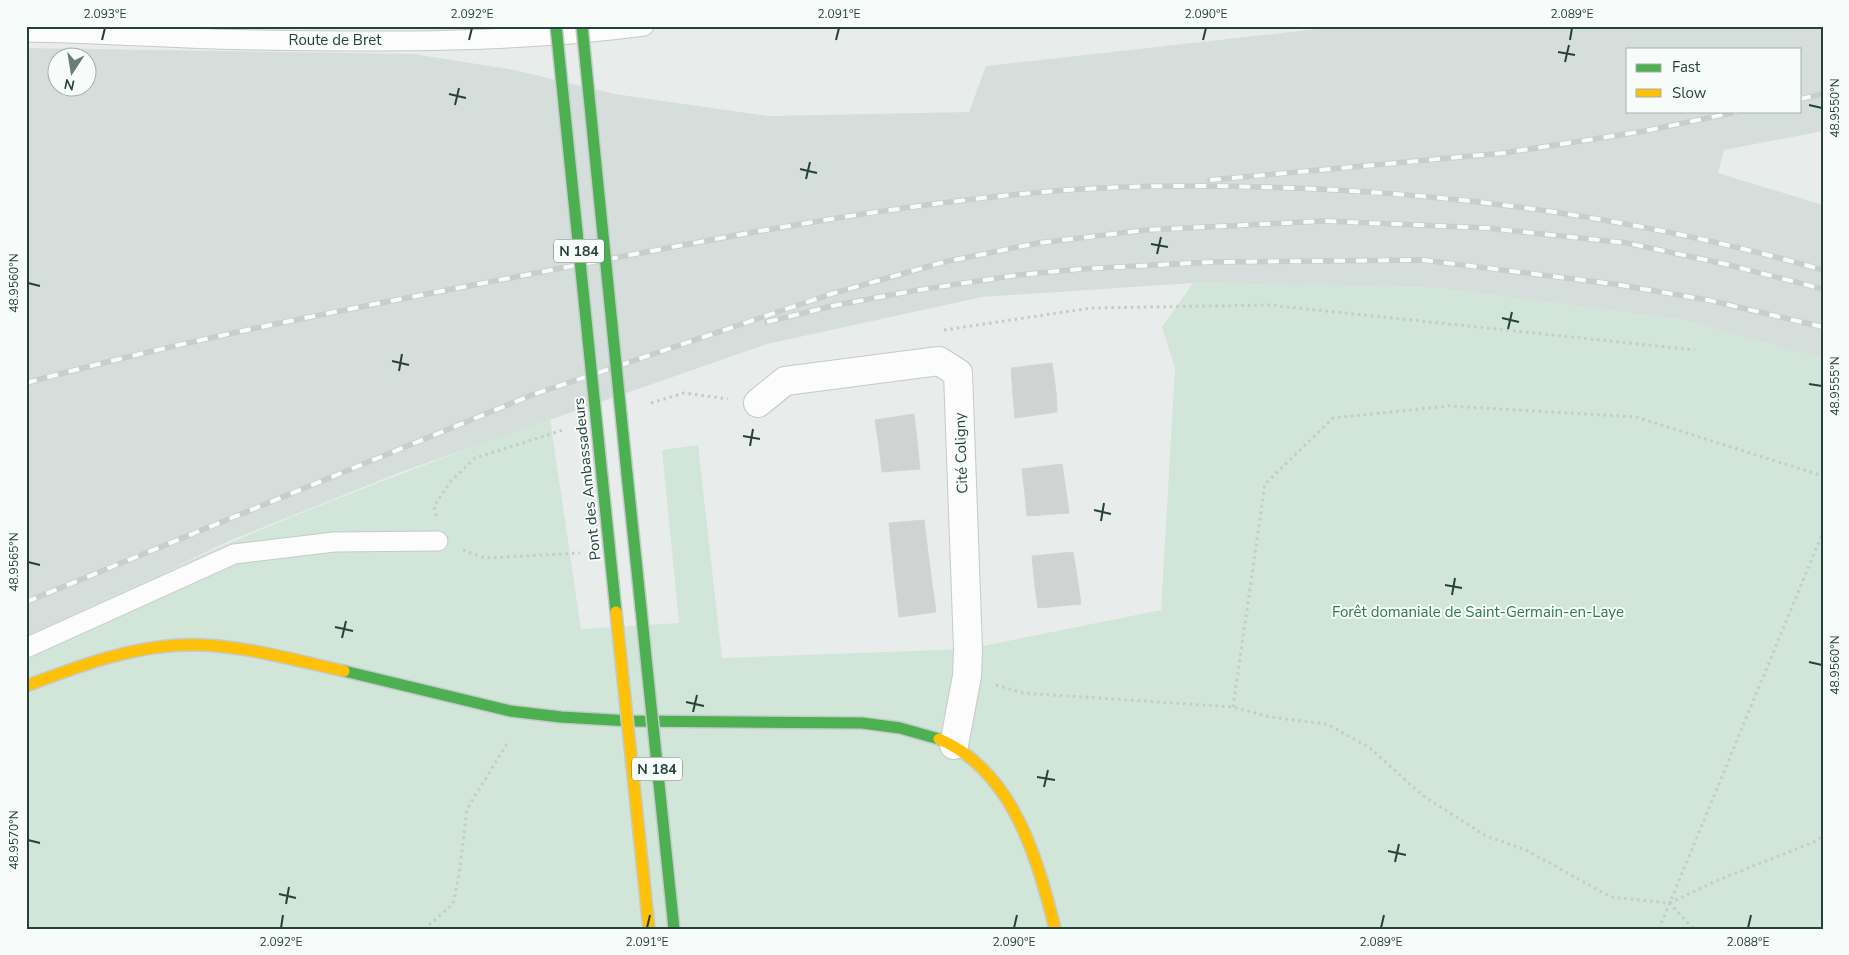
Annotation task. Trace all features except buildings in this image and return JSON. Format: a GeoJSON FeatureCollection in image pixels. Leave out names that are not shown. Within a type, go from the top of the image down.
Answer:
{"type":"FeatureCollection","features":[{"type":"Feature","properties":{"kind":"main road","name":"Pont des Ambassadeurs"},"geometry":{"type":"LineString","coordinates":[[556,26],[649,929]]}},
{"type":"Feature","properties":{"kind":"main road","name":"N 184"},"geometry":{"type":"LineString","coordinates":[[582,26],[674,929]]}},
{"type":"Feature","properties":{"kind":"main road"},"geometry":{"type":"LineString","coordinates":[[26,686],[102,660],[152,650],[199,645],[251,651],[525,713],[605,720],[839,722],[883,725],[921,733],[954,745],[974,760],[995,780],[1034,856],[1056,929]]}},
{"type":"Feature","properties":{"kind":"street","name":"Cité Coligny"},"geometry":{"type":"LineString","coordinates":[[758,403],[785,381],[938,361],[958,372],[967,676],[954,745]]}},
{"type":"Feature","properties":{"kind":"lane","name":"Route de Bret"},"geometry":{"type":"LineString","coordinates":[[26,32],[257,40],[470,39],[582,35],[644,26]]}},
{"type":"Feature","properties":{"kind":"lane"},"geometry":{"type":"LineString","coordinates":[[26,648],[234,554],[334,542],[438,541]]}},
{"type":"Feature","properties":{"kind":"path"},"geometry":{"type":"LineString","coordinates":[[935,331],[1091,308],[1269,305],[1695,350]]}},
{"type":"Feature","properties":{"kind":"path"},"geometry":{"type":"LineString","coordinates":[[646,404],[684,393],[758,403]]}},
{"type":"Feature","properties":{"kind":"path"},"geometry":{"type":"LineString","coordinates":[[1233,707],[1265,484],[1333,418],[1449,406],[1636,418],[1823,476]]}},
{"type":"Feature","properties":{"kind":"path"},"geometry":{"type":"LineString","coordinates":[[572,428],[475,458],[451,481],[434,506],[438,541],[485,558],[610,550]]}},
{"type":"Feature","properties":{"kind":"path"},"geometry":{"type":"LineString","coordinates":[[1659,929],[1823,532]]}},
{"type":"Feature","properties":{"kind":"path"},"geometry":{"type":"LineString","coordinates":[[967,676],[1024,693],[1233,707],[1270,718],[1327,724],[1370,748],[1422,795],[1486,836],[1526,850],[1612,897],[1669,903],[1723,878],[1814,842],[1823,836]]}},
{"type":"Feature","properties":{"kind":"path"},"geometry":{"type":"LineString","coordinates":[[424,929],[453,904],[459,876],[467,809],[525,713]]}},
{"type":"Feature","properties":{"kind":"path"},"geometry":{"type":"LineString","coordinates":[[1669,903],[1694,929]]}},
{"type":"Feature","properties":{"kind":"shaded area"},"geometry":{"type":"Polygon","coordinates":[[[1344,26],[1823,26],[1823,131],[1724,150],[1718,173],[1823,205],[1823,359],[1681,320],[1436,288],[1193,283],[982,297],[767,344],[401,472],[229,541],[26,638],[26,48],[48,48],[48,98],[98,98],[98,49],[414,54],[514,70],[615,94],[768,116],[969,112],[986,66],[1344,26]]]}},
{"type":"Feature","properties":{"kind":"green space","name":"Forêt domaniale de Saint-Germain-en-Laye"},"geometry":{"type":"Polygon","coordinates":[[[1193,283],[1436,288],[1681,320],[1823,359],[1823,929],[26,929],[26,638],[90,606],[219,547],[350,493],[550,419],[581,629],[679,623],[662,450],[698,445],[722,658],[968,649],[1161,610],[1175,368],[1162,327],[1193,283]]]}},
{"type":"Feature","properties":{"kind":"railway"},"geometry":{"type":"LineString","coordinates":[[1802,99],[1823,94]]}},
{"type":"Feature","properties":{"kind":"railway"},"geometry":{"type":"LineString","coordinates":[[1210,180],[1504,153],[1645,131],[1736,112]]}},
{"type":"Feature","properties":{"kind":"railway"},"geometry":{"type":"LineString","coordinates":[[26,383],[89,366],[280,323],[725,237],[915,206],[1077,189],[1146,186],[1249,187],[1317,189],[1445,198],[1573,215],[1636,226],[1761,253],[1823,270]]}},
{"type":"Feature","properties":{"kind":"railway"},"geometry":{"type":"LineString","coordinates":[[26,602],[532,395],[831,294],[944,262],[1038,243],[1146,230],[1325,221],[1487,228],[1627,243],[1725,264],[1823,289]]}},
{"type":"Feature","properties":{"kind":"railway"},"geometry":{"type":"LineString","coordinates":[[767,322],[832,306],[912,291],[1018,275],[1081,269],[1212,262],[1423,260],[1614,284],[1708,300],[1823,327]]}},
{"type":"Feature","properties":{"kind":"traffic: fast"},"geometry":{"type":"LineString","coordinates":[[556,26],[602,476]]}},
{"type":"Feature","properties":{"kind":"traffic: fast"},"geometry":{"type":"LineString","coordinates":[[582,26],[627,474]]}},
{"type":"Feature","properties":{"kind":"traffic: fast"},"geometry":{"type":"LineString","coordinates":[[627,474],[641,609]]}},
{"type":"Feature","properties":{"kind":"traffic: fast"},"geometry":{"type":"LineString","coordinates":[[602,476],[616,612]]}},
{"type":"Feature","properties":{"kind":"traffic: fast"},"geometry":{"type":"LineString","coordinates":[[641,609],[674,929]]}},
{"type":"Feature","properties":{"kind":"traffic: fast"},"geometry":{"type":"LineString","coordinates":[[344,671],[510,711],[561,717],[630,721],[862,723],[900,728],[939,739]]}},
{"type":"Feature","properties":{"kind":"traffic: slow"},"geometry":{"type":"LineString","coordinates":[[616,612],[649,929]]}},
{"type":"Feature","properties":{"kind":"traffic: slow"},"geometry":{"type":"LineString","coordinates":[[26,686],[112,656],[157,647],[179,645],[220,646],[274,655],[344,671]]}},
{"type":"Feature","properties":{"kind":"traffic: slow"},"geometry":{"type":"LineString","coordinates":[[939,739],[964,753],[986,772],[1003,794],[1018,819],[1030,846],[1055,929]]}}]}
